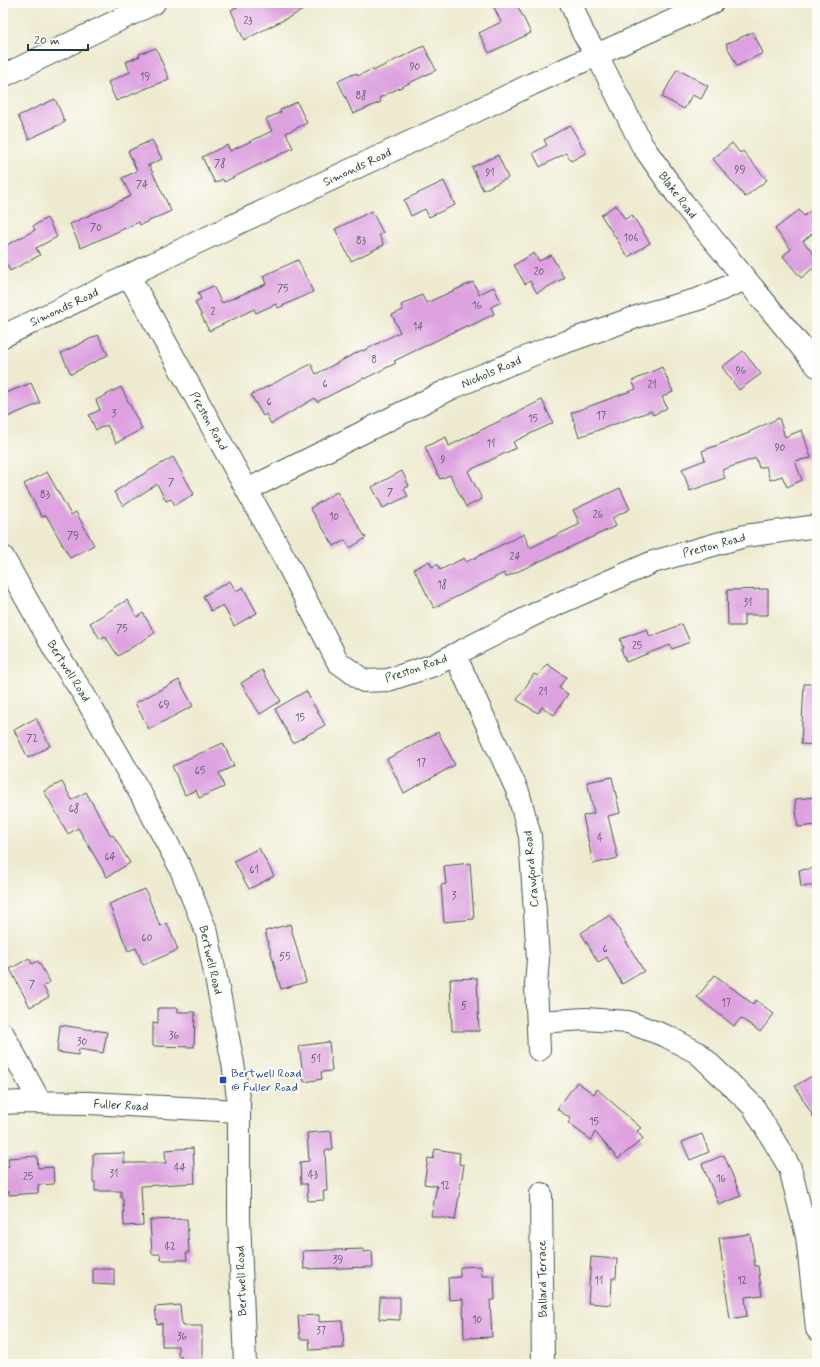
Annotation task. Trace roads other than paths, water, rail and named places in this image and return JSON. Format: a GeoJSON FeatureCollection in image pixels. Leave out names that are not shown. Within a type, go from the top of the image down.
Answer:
{"type":"FeatureCollection","features":[{"type":"Feature","properties":{"kind":"street"},"geometry":{"type":"LineString","coordinates":[[3,76],[154,3]]}},
{"type":"Feature","properties":{"kind":"street","name":"Blake Road"},"geometry":{"type":"LineString","coordinates":[[571,3],[583,32],[597,55],[642,145],[683,203],[817,366]]}},
{"type":"Feature","properties":{"kind":"street","name":"Simonds Road"},"geometry":{"type":"LineString","coordinates":[[3,336],[129,276],[163,258],[532,84],[712,3]]}},
{"type":"Feature","properties":{"kind":"street","name":"Preston Road"},"geometry":{"type":"LineString","coordinates":[[129,276],[286,561],[338,662],[364,681],[388,680],[434,665],[539,612],[653,562],[745,536],[817,526]]}},
{"type":"Feature","properties":{"kind":"street","name":"Nichols Road"},"geometry":{"type":"LineString","coordinates":[[247,490],[454,387],[549,348],[645,314],[699,299],[746,278]]}},
{"type":"Feature","properties":{"kind":"street","name":"Bertwell Road"},"geometry":{"type":"LineString","coordinates":[[3,557],[56,652],[84,695],[119,755],[180,867],[207,933],[233,1063],[239,1112],[239,1218],[245,1364]]}},
{"type":"Feature","properties":{"kind":"street","name":"Crawford Road"},"geometry":{"type":"LineString","coordinates":[[455,655],[518,792],[530,836],[538,960],[536,985],[539,1050]]}},
{"type":"Feature","properties":{"kind":"street"},"geometry":{"type":"LineString","coordinates":[[538,1022],[585,1019],[628,1022],[666,1036],[698,1053],[753,1106],[790,1168],[807,1236],[817,1329]]}},
{"type":"Feature","properties":{"kind":"street"},"geometry":{"type":"LineString","coordinates":[[3,1034],[40,1102]]}},
{"type":"Feature","properties":{"kind":"street","name":"Fuller Road"},"geometry":{"type":"LineString","coordinates":[[3,1103],[96,1103],[239,1112]]}},
{"type":"Feature","properties":{"kind":"street","name":"Ballard Terrace"},"geometry":{"type":"LineString","coordinates":[[541,1194],[543,1364]]}},
{"type":"Feature","properties":{"kind":"place","name":"Bertwell Road @ Fuller Road"},"geometry":{"type":"Point","coordinates":[223,1080]}}]}
